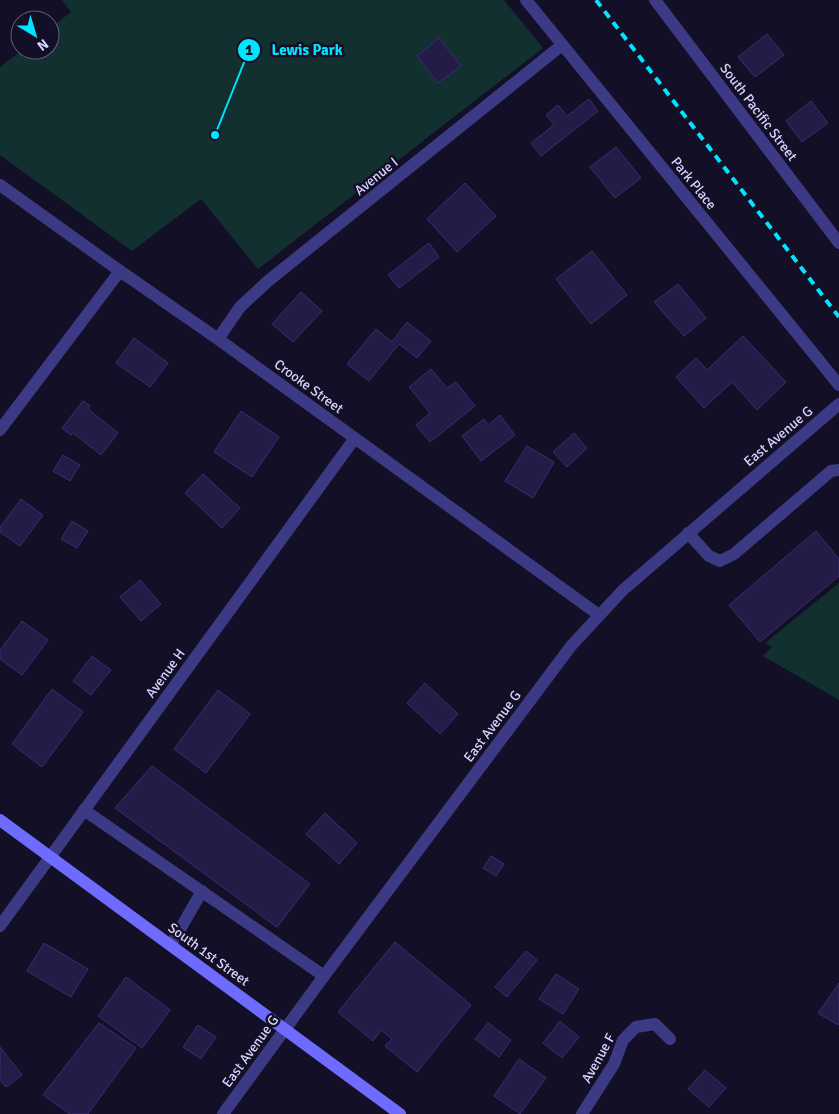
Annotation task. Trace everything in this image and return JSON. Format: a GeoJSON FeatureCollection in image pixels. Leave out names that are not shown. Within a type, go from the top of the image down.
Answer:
{"type":"FeatureCollection","features":[{"type":"Feature","properties":{"kind":"street","name":"Park Place"},"geometry":{"type":"LineString","coordinates":[[526,0],[839,385]]}},
{"type":"Feature","properties":{"kind":"street","name":"South Pacific Street"},"geometry":{"type":"LineString","coordinates":[[655,0],[839,243]]}},
{"type":"Feature","properties":{"kind":"street","name":"Avenue I"},"geometry":{"type":"LineString","coordinates":[[218,339],[240,307],[268,281],[562,45]]}},
{"type":"Feature","properties":{"kind":"street","name":"Crooke Street"},"geometry":{"type":"LineString","coordinates":[[0,184],[218,339],[599,615]]}},
{"type":"Feature","properties":{"kind":"street"},"geometry":{"type":"LineString","coordinates":[[0,430],[120,271]]}},
{"type":"Feature","properties":{"kind":"street","name":"East Avenue G"},"geometry":{"type":"LineString","coordinates":[[223,1114],[571,646],[623,590],[839,404]]}},
{"type":"Feature","properties":{"kind":"street","name":"Avenue H"},"geometry":{"type":"LineString","coordinates":[[0,926],[355,438]]}},
{"type":"Feature","properties":{"kind":"street"},"geometry":{"type":"LineString","coordinates":[[688,533],[709,556],[720,561],[734,554],[831,471],[839,470]]}},
{"type":"Feature","properties":{"kind":"street"},"geometry":{"type":"LineString","coordinates":[[84,810],[324,976]]}},
{"type":"Feature","properties":{"kind":"street","name":"South 1st Street"},"geometry":{"type":"LineString","coordinates":[[0,820],[400,1114]]}},
{"type":"Feature","properties":{"kind":"street"},"geometry":{"type":"LineString","coordinates":[[171,945],[202,891]]}},
{"type":"Feature","properties":{"kind":"street","name":"Avenue F"},"geometry":{"type":"LineString","coordinates":[[582,1114],[614,1064],[623,1040],[636,1027],[655,1024],[670,1039]]}},
{"type":"Feature","properties":{"kind":"green space"},"geometry":{"type":"Polygon","coordinates":[[[62,0],[504,0],[543,48],[258,269],[201,199],[132,251],[0,155],[0,67],[10,59],[60,60],[60,20],[71,12],[62,0]]]}},
{"type":"Feature","properties":{"kind":"green space"},"geometry":{"type":"Polygon","coordinates":[[[839,583],[839,700],[763,656],[772,647],[765,643],[839,583]]]}},
{"type":"Feature","properties":{"kind":"building"},"geometry":{"type":"Polygon","coordinates":[[[767,34],[784,55],[755,77],[738,57],[767,34]]]}},
{"type":"Feature","properties":{"kind":"building"},"geometry":{"type":"Polygon","coordinates":[[[439,38],[461,66],[438,83],[417,56],[439,38]]]}},
{"type":"Feature","properties":{"kind":"building"},"geometry":{"type":"Polygon","coordinates":[[[589,99],[598,111],[541,156],[531,143],[554,125],[546,115],[558,105],[567,116],[589,99]]]}},
{"type":"Feature","properties":{"kind":"building"},"geometry":{"type":"Polygon","coordinates":[[[811,101],[828,123],[802,142],[786,121],[811,101]]]}},
{"type":"Feature","properties":{"kind":"building"},"geometry":{"type":"Polygon","coordinates":[[[616,147],[641,178],[615,198],[590,167],[616,147]]]}},
{"type":"Feature","properties":{"kind":"building"},"geometry":{"type":"Polygon","coordinates":[[[465,183],[496,216],[457,252],[427,219],[465,183]]]}},
{"type":"Feature","properties":{"kind":"building"},"geometry":{"type":"Polygon","coordinates":[[[429,243],[439,257],[399,288],[388,275],[429,243]]]}},
{"type":"Feature","properties":{"kind":"building"},"geometry":{"type":"Polygon","coordinates":[[[592,251],[627,295],[591,324],[556,279],[592,251]]]}},
{"type":"Feature","properties":{"kind":"building"},"geometry":{"type":"Polygon","coordinates":[[[678,284],[706,318],[684,336],[654,302],[678,284]]]}},
{"type":"Feature","properties":{"kind":"building"},"geometry":{"type":"Polygon","coordinates":[[[301,292],[322,311],[293,342],[272,324],[301,292]]]}},
{"type":"Feature","properties":{"kind":"building"},"geometry":{"type":"Polygon","coordinates":[[[407,322],[431,341],[417,358],[399,344],[369,381],[347,364],[376,329],[392,342],[407,322]]]}},
{"type":"Feature","properties":{"kind":"building"},"geometry":{"type":"Polygon","coordinates":[[[743,336],[786,382],[757,410],[732,382],[704,408],[676,377],[696,358],[707,370],[743,336]]]}},
{"type":"Feature","properties":{"kind":"building"},"geometry":{"type":"Polygon","coordinates":[[[134,338],[168,363],[150,387],[116,363],[134,338]]]}},
{"type":"Feature","properties":{"kind":"building"},"geometry":{"type":"Polygon","coordinates":[[[431,369],[447,388],[456,382],[475,406],[430,442],[416,425],[430,413],[409,387],[431,369]]]}},
{"type":"Feature","properties":{"kind":"building"},"geometry":{"type":"Polygon","coordinates":[[[83,401],[90,406],[88,409],[118,433],[101,455],[73,433],[71,435],[62,428],[83,401]]]}},
{"type":"Feature","properties":{"kind":"building"},"geometry":{"type":"Polygon","coordinates":[[[241,411],[279,437],[252,477],[214,452],[241,411]]]}},
{"type":"Feature","properties":{"kind":"building"},"geometry":{"type":"Polygon","coordinates":[[[500,415],[515,435],[481,461],[462,436],[484,419],[488,425],[500,415]]]}},
{"type":"Feature","properties":{"kind":"building"},"geometry":{"type":"Polygon","coordinates":[[[574,433],[587,448],[567,467],[553,452],[574,433]]]}},
{"type":"Feature","properties":{"kind":"building"},"geometry":{"type":"Polygon","coordinates":[[[527,446],[554,462],[533,498],[505,481],[527,446]]]}},
{"type":"Feature","properties":{"kind":"building"},"geometry":{"type":"Polygon","coordinates":[[[63,455],[80,465],[70,481],[53,471],[63,455]]]}},
{"type":"Feature","properties":{"kind":"building"},"geometry":{"type":"Polygon","coordinates":[[[203,474],[240,508],[222,528],[185,493],[203,474]]]}},
{"type":"Feature","properties":{"kind":"building"},"geometry":{"type":"Polygon","coordinates":[[[21,499],[43,515],[20,546],[0,532],[0,527],[21,499]]]}},
{"type":"Feature","properties":{"kind":"building"},"geometry":{"type":"Polygon","coordinates":[[[72,521],[88,531],[77,548],[61,539],[72,521]]]}},
{"type":"Feature","properties":{"kind":"building"},"geometry":{"type":"Polygon","coordinates":[[[816,531],[839,559],[839,576],[760,642],[729,605],[816,531]]]}},
{"type":"Feature","properties":{"kind":"building"},"geometry":{"type":"Polygon","coordinates":[[[140,580],[161,604],[141,621],[120,597],[140,580]]]}},
{"type":"Feature","properties":{"kind":"building"},"geometry":{"type":"Polygon","coordinates":[[[22,621],[48,640],[22,675],[0,659],[0,650],[22,621]]]}},
{"type":"Feature","properties":{"kind":"building"},"geometry":{"type":"Polygon","coordinates":[[[92,656],[111,670],[91,695],[73,681],[92,656]]]}},
{"type":"Feature","properties":{"kind":"building"},"geometry":{"type":"Polygon","coordinates":[[[425,683],[458,714],[440,734],[407,703],[425,683]]]}},
{"type":"Feature","properties":{"kind":"building"},"geometry":{"type":"Polygon","coordinates":[[[52,689],[83,712],[42,767],[12,744],[52,689]]]}},
{"type":"Feature","properties":{"kind":"building"},"geometry":{"type":"Polygon","coordinates":[[[218,690],[250,714],[206,773],[174,749],[218,690]]]}},
{"type":"Feature","properties":{"kind":"building"},"geometry":{"type":"Polygon","coordinates":[[[152,766],[310,884],[277,927],[115,808],[152,766]]]}},
{"type":"Feature","properties":{"kind":"building"},"geometry":{"type":"Polygon","coordinates":[[[325,813],[357,843],[339,864],[306,834],[325,813]]]}},
{"type":"Feature","properties":{"kind":"building"},"geometry":{"type":"Polygon","coordinates":[[[491,856],[504,864],[496,876],[483,868],[491,856]]]}},
{"type":"Feature","properties":{"kind":"building"},"geometry":{"type":"Polygon","coordinates":[[[395,942],[471,1005],[417,1072],[385,1046],[392,1039],[381,1030],[373,1041],[338,1012],[395,942]]]}},
{"type":"Feature","properties":{"kind":"building"},"geometry":{"type":"Polygon","coordinates":[[[44,943],[88,969],[71,997],[27,971],[44,943]]]}},
{"type":"Feature","properties":{"kind":"building"},"geometry":{"type":"Polygon","coordinates":[[[526,951],[537,960],[507,997],[495,987],[526,951]]]}},
{"type":"Feature","properties":{"kind":"building"},"geometry":{"type":"Polygon","coordinates":[[[556,974],[579,989],[563,1014],[539,999],[556,974]]]}},
{"type":"Feature","properties":{"kind":"building"},"geometry":{"type":"Polygon","coordinates":[[[126,977],[170,1010],[142,1048],[98,1016],[126,977]]]}},
{"type":"Feature","properties":{"kind":"building"},"geometry":{"type":"Polygon","coordinates":[[[839,983],[839,1023],[838,1025],[818,1013],[839,983]]]}},
{"type":"Feature","properties":{"kind":"building"},"geometry":{"type":"Polygon","coordinates":[[[560,1021],[579,1037],[562,1058],[543,1043],[560,1021]]]}},
{"type":"Feature","properties":{"kind":"building"},"geometry":{"type":"Polygon","coordinates":[[[99,1023],[136,1048],[88,1114],[70,1114],[43,1095],[99,1023]]]}},
{"type":"Feature","properties":{"kind":"building"},"geometry":{"type":"Polygon","coordinates":[[[488,1023],[511,1040],[499,1057],[475,1039],[488,1023]]]}},
{"type":"Feature","properties":{"kind":"building"},"geometry":{"type":"Polygon","coordinates":[[[198,1025],[216,1037],[201,1059],[183,1047],[198,1025]]]}},
{"type":"Feature","properties":{"kind":"building"},"geometry":{"type":"Polygon","coordinates":[[[0,1047],[22,1075],[6,1087],[0,1080],[0,1047]]]}},
{"type":"Feature","properties":{"kind":"building"},"geometry":{"type":"Polygon","coordinates":[[[519,1059],[546,1078],[520,1114],[494,1096],[519,1059]]]}},
{"type":"Feature","properties":{"kind":"building"},"geometry":{"type":"Polygon","coordinates":[[[705,1070],[726,1088],[709,1107],[688,1089],[705,1070]]]}},
{"type":"Feature","properties":{"kind":"railway"},"geometry":{"type":"LineString","coordinates":[[596,0],[839,317]]}},
{"type":"Feature","properties":{"kind":"place","name":"Lewis Park"},"geometry":{"type":"Point","coordinates":[215,135]}}]}
